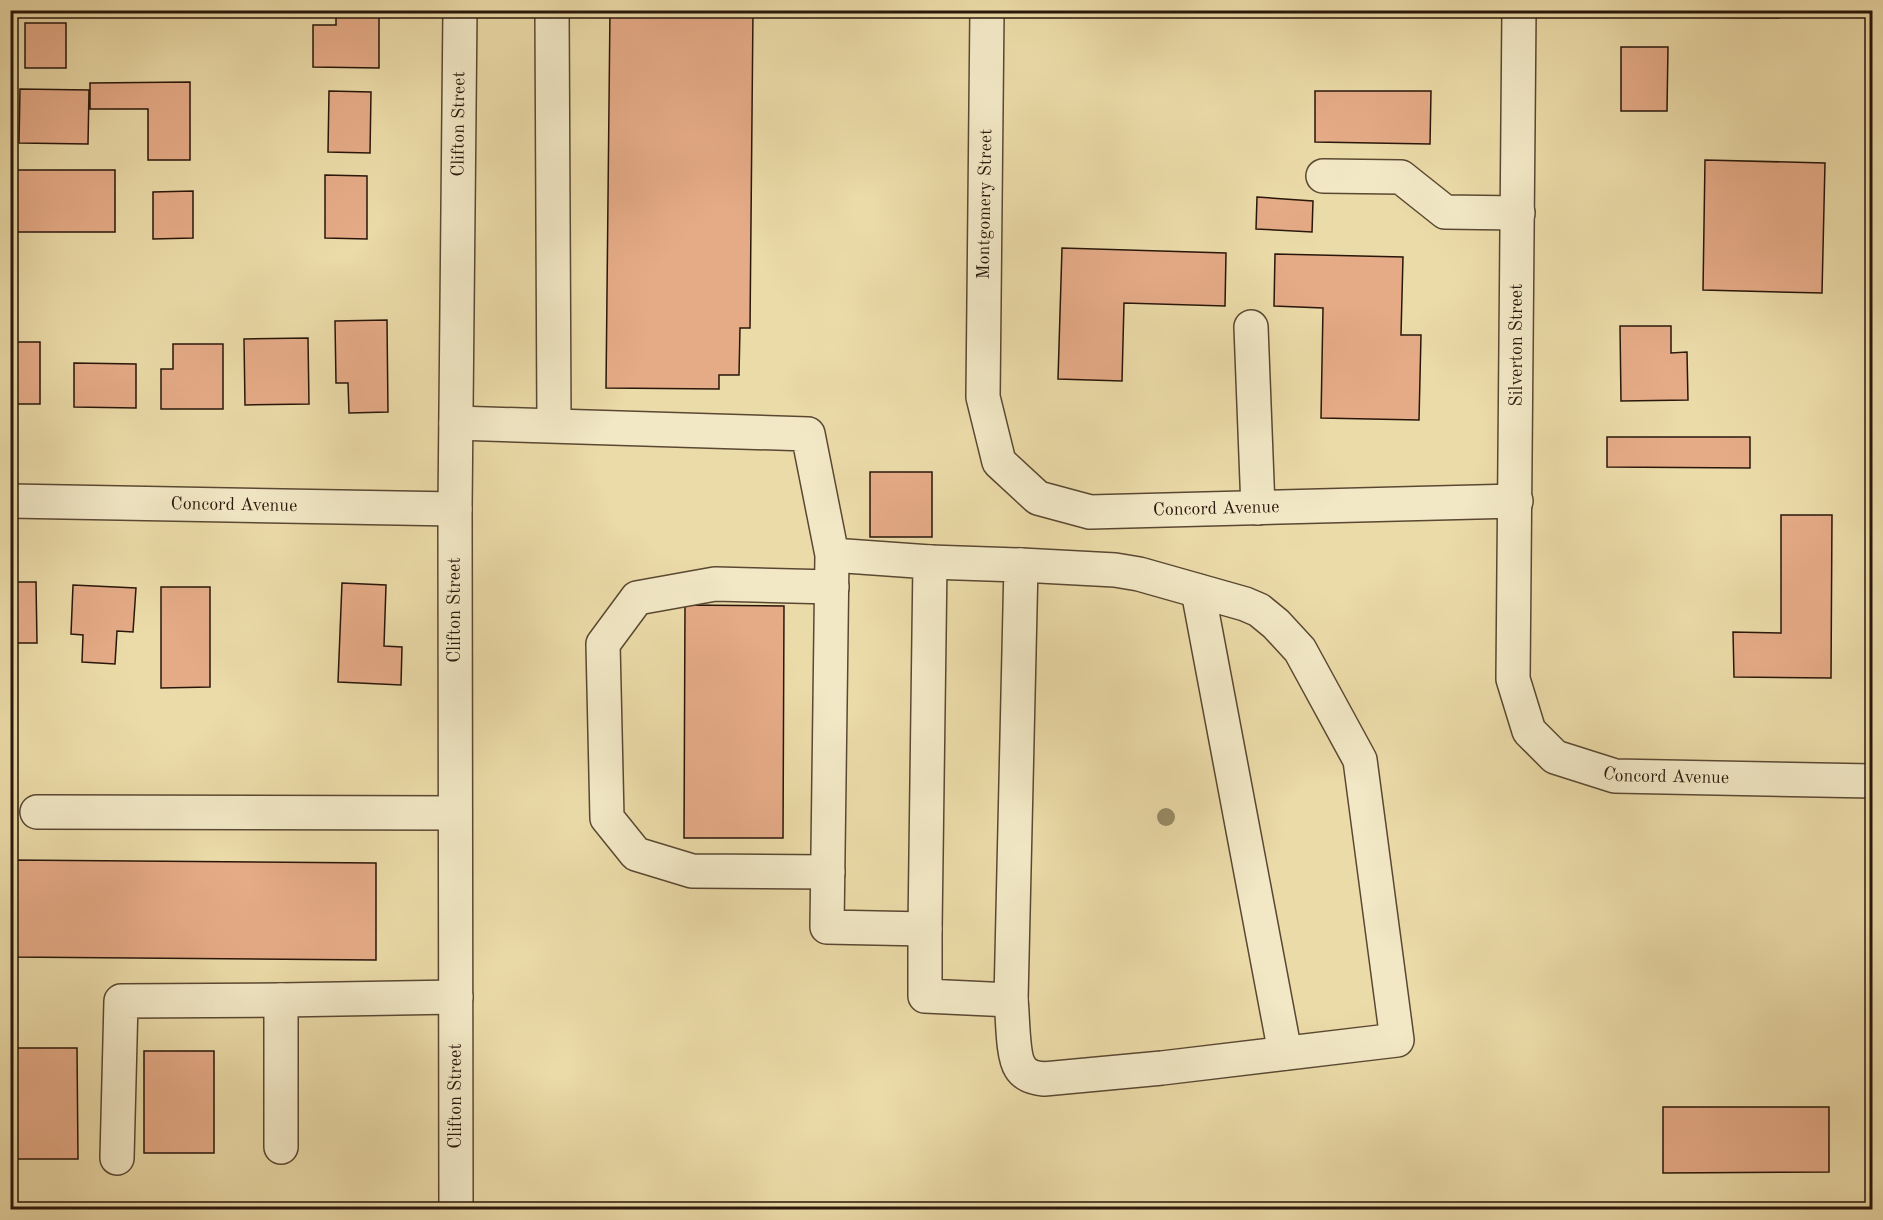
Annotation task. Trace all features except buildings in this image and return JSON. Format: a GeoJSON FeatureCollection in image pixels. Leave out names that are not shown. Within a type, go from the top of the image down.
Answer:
{"type":"FeatureCollection","features":[{"type":"Feature","properties":{"kind":"street","name":"Clifton Street"},"geometry":{"type":"LineString","coordinates":[[456,1209],[455,509],[460,10]]}},
{"type":"Feature","properties":{"kind":"street"},"geometry":{"type":"LineString","coordinates":[[552,10],[554,425]]}},
{"type":"Feature","properties":{"kind":"street","name":"Montgomery Street"},"geometry":{"type":"LineString","coordinates":[[983,397],[987,10]]}},
{"type":"Feature","properties":{"kind":"street","name":"Silverton Street"},"geometry":{"type":"LineString","coordinates":[[1513,679],[1519,10]]}},
{"type":"Feature","properties":{"kind":"street"},"geometry":{"type":"LineString","coordinates":[[1323,176],[1401,177],[1445,212],[1518,213]]}},
{"type":"Feature","properties":{"kind":"street"},"geometry":{"type":"LineString","coordinates":[[1251,327],[1258,508]]}},
{"type":"Feature","properties":{"kind":"street","name":"Concord Avenue"},"geometry":{"type":"LineString","coordinates":[[983,397],[999,462],[1038,498],[1090,512],[1516,501]]}},
{"type":"Feature","properties":{"kind":"street"},"geometry":{"type":"LineString","coordinates":[[456,423],[808,434],[832,555],[827,927],[925,929]]}},
{"type":"Feature","properties":{"kind":"street","name":"Concord Avenue"},"geometry":{"type":"LineString","coordinates":[[10,501],[455,509]]}},
{"type":"Feature","properties":{"kind":"street"},"geometry":{"type":"LineString","coordinates":[[832,555],[930,562],[1021,565],[1115,570],[1139,574],[1259,610],[1276,624],[1300,650],[1360,760],[1398,1040],[1056,1078],[1031,1077],[1020,1067],[1016,1054],[1011,1000],[1021,565]]}},
{"type":"Feature","properties":{"kind":"street"},"geometry":{"type":"LineString","coordinates":[[930,562],[925,996],[1011,1000]]}},
{"type":"Feature","properties":{"kind":"street"},"geometry":{"type":"LineString","coordinates":[[828,872],[692,871],[636,854],[607,818],[603,644],[637,598],[715,584],[832,587]]}},
{"type":"Feature","properties":{"kind":"street"},"geometry":{"type":"LineString","coordinates":[[1198,591],[1285,1053]]}},
{"type":"Feature","properties":{"kind":"street","name":"Concord Avenue"},"geometry":{"type":"LineString","coordinates":[[1513,679],[1530,731],[1555,757],[1615,776],[1872,781]]}},
{"type":"Feature","properties":{"kind":"street"},"geometry":{"type":"LineString","coordinates":[[37,812],[455,813]]}},
{"type":"Feature","properties":{"kind":"street"},"geometry":{"type":"LineString","coordinates":[[117,1158],[121,1001],[456,997]]}},
{"type":"Feature","properties":{"kind":"street"},"geometry":{"type":"LineString","coordinates":[[281,1000],[281,1148]]}}]}
